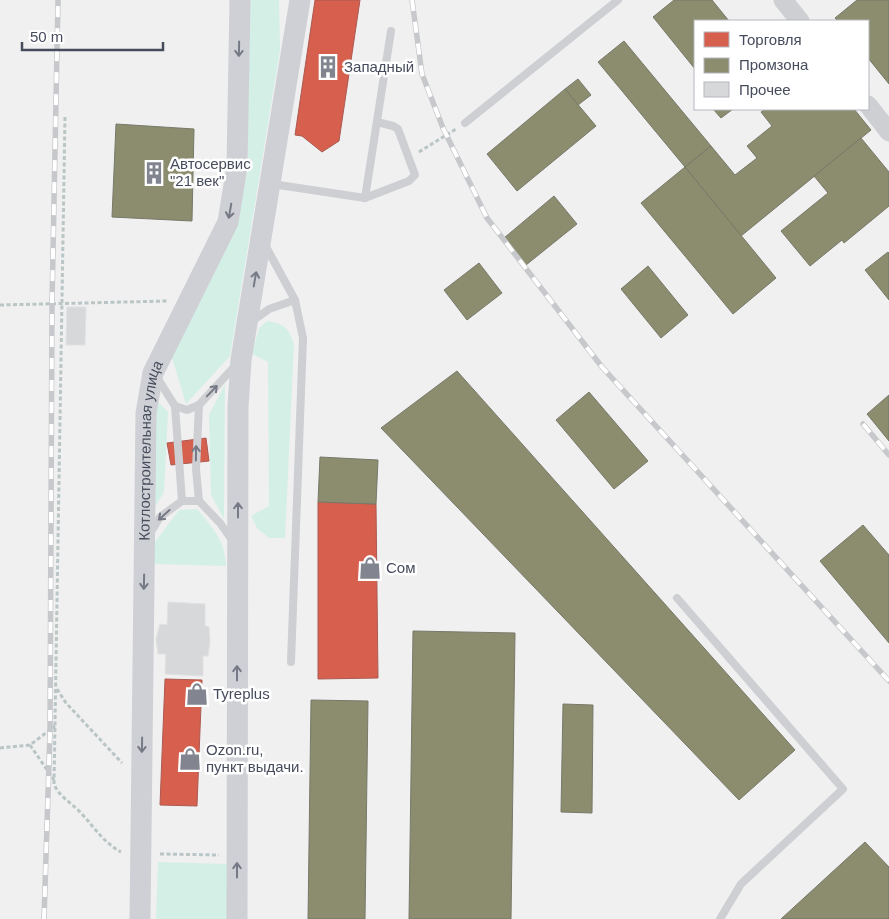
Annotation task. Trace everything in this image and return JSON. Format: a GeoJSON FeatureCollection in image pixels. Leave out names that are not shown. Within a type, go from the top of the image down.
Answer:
{"type":"FeatureCollection","features":[{"type":"Feature","properties":{"kind":"main road","name":"Котлостроительная улица"},"geometry":{"type":"LineString","coordinates":[[140,919],[146,413],[153,373],[228,222],[237,167],[240,0]]}},
{"type":"Feature","properties":{"kind":"main road"},"geometry":{"type":"LineString","coordinates":[[236,919],[238,407],[241,360],[300,0]]}},
{"type":"Feature","properties":{"kind":"street"},"geometry":{"type":"LineString","coordinates":[[782,0],[799,20]]}},
{"type":"Feature","properties":{"kind":"street"},"geometry":{"type":"LineString","coordinates":[[869,106],[889,132]]}},
{"type":"Feature","properties":{"kind":"lane"},"geometry":{"type":"LineString","coordinates":[[465,123],[618,0]]}},
{"type":"Feature","properties":{"kind":"lane"},"geometry":{"type":"LineString","coordinates":[[365,198],[391,32]]}},
{"type":"Feature","properties":{"kind":"lane"},"geometry":{"type":"LineString","coordinates":[[270,183],[365,198],[413,178],[414,170],[398,129],[377,122]]}},
{"type":"Feature","properties":{"kind":"lane"},"geometry":{"type":"LineString","coordinates":[[261,239],[295,300],[303,338],[291,662]]}},
{"type":"Feature","properties":{"kind":"lane"},"geometry":{"type":"LineString","coordinates":[[247,325],[269,309],[295,300]]}},
{"type":"Feature","properties":{"kind":"lane"},"geometry":{"type":"LineString","coordinates":[[175,406],[187,410],[199,404],[241,360]]}},
{"type":"Feature","properties":{"kind":"lane"},"geometry":{"type":"LineString","coordinates":[[153,373],[165,388],[175,406],[182,501]]}},
{"type":"Feature","properties":{"kind":"lane"},"geometry":{"type":"LineString","coordinates":[[199,404],[196,469],[198,500],[220,523],[238,548]]}},
{"type":"Feature","properties":{"kind":"lane"},"geometry":{"type":"LineString","coordinates":[[144,542],[160,518],[182,501],[198,500]]}},
{"type":"Feature","properties":{"kind":"lane"},"geometry":{"type":"LineString","coordinates":[[677,598],[843,789],[740,884],[720,919]]}},
{"type":"Feature","properties":{"kind":"path"},"geometry":{"type":"LineString","coordinates":[[65,117],[54,781],[56,790],[80,812],[98,834],[121,852],[237,856]]}},
{"type":"Feature","properties":{"kind":"path"},"geometry":{"type":"LineString","coordinates":[[410,158],[465,123]]}},
{"type":"Feature","properties":{"kind":"path"},"geometry":{"type":"LineString","coordinates":[[0,305],[189,300]]}},
{"type":"Feature","properties":{"kind":"path"},"geometry":{"type":"LineString","coordinates":[[56,687],[66,703],[124,766],[142,767]]}},
{"type":"Feature","properties":{"kind":"path"},"geometry":{"type":"LineString","coordinates":[[0,748],[30,745],[55,726]]}},
{"type":"Feature","properties":{"kind":"path"},"geometry":{"type":"LineString","coordinates":[[30,745],[54,781]]}},
{"type":"Feature","properties":{"kind":"green space"},"geometry":{"type":"Polygon","coordinates":[[[251,0],[279,0],[280,50],[230,356],[186,404],[170,351],[238,215],[248,170],[248,14],[251,0]]]}},
{"type":"Feature","properties":{"kind":"green space"},"geometry":{"type":"Polygon","coordinates":[[[267,321],[285,327],[294,344],[285,538],[269,538],[257,528],[251,516],[269,506],[268,362],[252,354],[259,328],[267,321]]]}},
{"type":"Feature","properties":{"kind":"green space"},"geometry":{"type":"Polygon","coordinates":[[[225,384],[224,519],[211,495],[209,415],[225,384]]]}},
{"type":"Feature","properties":{"kind":"green space"},"geometry":{"type":"Polygon","coordinates":[[[155,399],[168,412],[164,492],[153,510],[155,399]]]}},
{"type":"Feature","properties":{"kind":"green space"},"geometry":{"type":"Polygon","coordinates":[[[197,509],[221,542],[226,566],[152,564],[152,546],[179,510],[197,509]]]}},
{"type":"Feature","properties":{"kind":"green space"},"geometry":{"type":"Polygon","coordinates":[[[158,862],[228,864],[228,919],[156,919],[158,862]]]}},
{"type":"Feature","properties":{"kind":"building: Торговля","name":"Западный"},"geometry":{"type":"Polygon","coordinates":[[[315,0],[360,0],[339,141],[322,152],[302,136],[295,135],[315,0]]]}},
{"type":"Feature","properties":{"kind":"building: Торговля"},"geometry":{"type":"Polygon","coordinates":[[[206,438],[209,461],[171,465],[167,443],[206,438]]]}},
{"type":"Feature","properties":{"kind":"building: Торговля"},"geometry":{"type":"Polygon","coordinates":[[[318,502],[376,504],[378,678],[318,679],[318,502]]]}},
{"type":"Feature","properties":{"kind":"building: Торговля"},"geometry":{"type":"Polygon","coordinates":[[[165,679],[202,680],[197,806],[160,805],[165,679]]]}},
{"type":"Feature","properties":{"kind":"building: Промзона"},"geometry":{"type":"Polygon","coordinates":[[[674,0],[712,0],[728,20],[694,20],[694,68],[653,17],[674,0]]]}},
{"type":"Feature","properties":{"kind":"building: Промзона"},"geometry":{"type":"Polygon","coordinates":[[[857,0],[889,0],[889,84],[869,59],[869,20],[837,20],[835,18],[857,0]]]}},
{"type":"Feature","properties":{"kind":"building: Промзона"},"geometry":{"type":"Polygon","coordinates":[[[624,41],[711,146],[685,167],[598,62],[624,41]]]}},
{"type":"Feature","properties":{"kind":"building: Промзона"},"geometry":{"type":"Polygon","coordinates":[[[578,79],[591,95],[578,105],[565,89],[578,79]]]}},
{"type":"Feature","properties":{"kind":"building: Промзона"},"geometry":{"type":"Polygon","coordinates":[[[565,89],[596,126],[517,191],[487,154],[565,89]]]}},
{"type":"Feature","properties":{"kind":"building: Промзона"},"geometry":{"type":"Polygon","coordinates":[[[714,110],[732,110],[721,118],[714,110]]]}},
{"type":"Feature","properties":{"kind":"building: Промзона"},"geometry":{"type":"Polygon","coordinates":[[[764,110],[855,110],[871,130],[741,236],[685,167],[711,146],[735,175],[757,158],[747,146],[772,126],[761,112],[764,110]]]}},
{"type":"Feature","properties":{"kind":"building: Промзона","name":"Автосервис \"21 век\""},"geometry":{"type":"Polygon","coordinates":[[[116,124],[194,129],[192,221],[112,217],[116,124]]]}},
{"type":"Feature","properties":{"kind":"building: Промзона"},"geometry":{"type":"Polygon","coordinates":[[[861,138],[889,172],[889,206],[844,243],[842,240],[810,266],[781,231],[828,193],[814,176],[861,138]]]}},
{"type":"Feature","properties":{"kind":"building: Промзона"},"geometry":{"type":"Polygon","coordinates":[[[685,167],[776,278],[733,314],[641,203],[685,167]]]}},
{"type":"Feature","properties":{"kind":"building: Промзона"},"geometry":{"type":"Polygon","coordinates":[[[554,196],[577,224],[526,265],[504,238],[554,196]]]}},
{"type":"Feature","properties":{"kind":"building: Промзона"},"geometry":{"type":"Polygon","coordinates":[[[889,253],[889,300],[865,270],[889,253]]]}},
{"type":"Feature","properties":{"kind":"building: Промзона"},"geometry":{"type":"Polygon","coordinates":[[[479,263],[502,293],[467,320],[444,290],[479,263]]]}},
{"type":"Feature","properties":{"kind":"building: Промзона"},"geometry":{"type":"Polygon","coordinates":[[[648,266],[688,315],[661,338],[621,289],[648,266]]]}},
{"type":"Feature","properties":{"kind":"building: Промзона"},"geometry":{"type":"Polygon","coordinates":[[[457,371],[795,750],[739,800],[381,428],[457,371]]]}},
{"type":"Feature","properties":{"kind":"building: Промзона"},"geometry":{"type":"Polygon","coordinates":[[[589,392],[648,461],[614,489],[556,420],[589,392]]]}},
{"type":"Feature","properties":{"kind":"building: Промзона"},"geometry":{"type":"Polygon","coordinates":[[[889,395],[889,441],[867,414],[889,395]]]}},
{"type":"Feature","properties":{"kind":"building: Промзона"},"geometry":{"type":"Polygon","coordinates":[[[320,457],[378,460],[376,504],[318,502],[320,457]]]}},
{"type":"Feature","properties":{"kind":"building: Промзона"},"geometry":{"type":"Polygon","coordinates":[[[863,525],[889,555],[889,643],[820,561],[863,525]]]}},
{"type":"Feature","properties":{"kind":"building: Промзона"},"geometry":{"type":"Polygon","coordinates":[[[413,631],[515,633],[511,919],[409,919],[413,631]]]}},
{"type":"Feature","properties":{"kind":"building: Промзона"},"geometry":{"type":"Polygon","coordinates":[[[311,700],[368,701],[365,919],[308,919],[311,700]]]}},
{"type":"Feature","properties":{"kind":"building: Промзона"},"geometry":{"type":"Polygon","coordinates":[[[563,704],[593,705],[592,813],[561,812],[563,704]]]}},
{"type":"Feature","properties":{"kind":"building: Промзона"},"geometry":{"type":"Polygon","coordinates":[[[865,842],[889,867],[889,919],[781,919],[865,842]]]}},
{"type":"Feature","properties":{"kind":"building: Прочее"},"geometry":{"type":"Polygon","coordinates":[[[67,307],[86,307],[85,345],[66,345],[67,307]]]}},
{"type":"Feature","properties":{"kind":"building: Прочее"},"geometry":{"type":"Polygon","coordinates":[[[168,602],[205,604],[205,626],[209,627],[210,641],[208,656],[203,656],[203,676],[165,674],[166,654],[158,654],[156,639],[160,624],[167,625],[168,602]]]}},
{"type":"Feature","properties":{"kind":"railway"},"geometry":{"type":"LineString","coordinates":[[44,919],[50,732],[52,303],[58,0]]}},
{"type":"Feature","properties":{"kind":"railway"},"geometry":{"type":"LineString","coordinates":[[412,0],[422,74],[443,128],[487,218],[602,367],[889,681]]}},
{"type":"Feature","properties":{"kind":"railway"},"geometry":{"type":"LineString","coordinates":[[863,424],[889,455]]}},
{"type":"Feature","properties":{"kind":"place","name":"Западный"},"geometry":{"type":"Point","coordinates":[328,67]}},
{"type":"Feature","properties":{"kind":"place","name":"Автосервис \"21 век\""},"geometry":{"type":"Point","coordinates":[154,173]}},
{"type":"Feature","properties":{"kind":"place","name":"Сом"},"geometry":{"type":"Point","coordinates":[370,568]}},
{"type":"Feature","properties":{"kind":"place","name":"Tyreplus"},"geometry":{"type":"Point","coordinates":[197,694]}},
{"type":"Feature","properties":{"kind":"place","name":"Ozon.ru, пункт выдачи."},"geometry":{"type":"Point","coordinates":[190,759]}}]}
